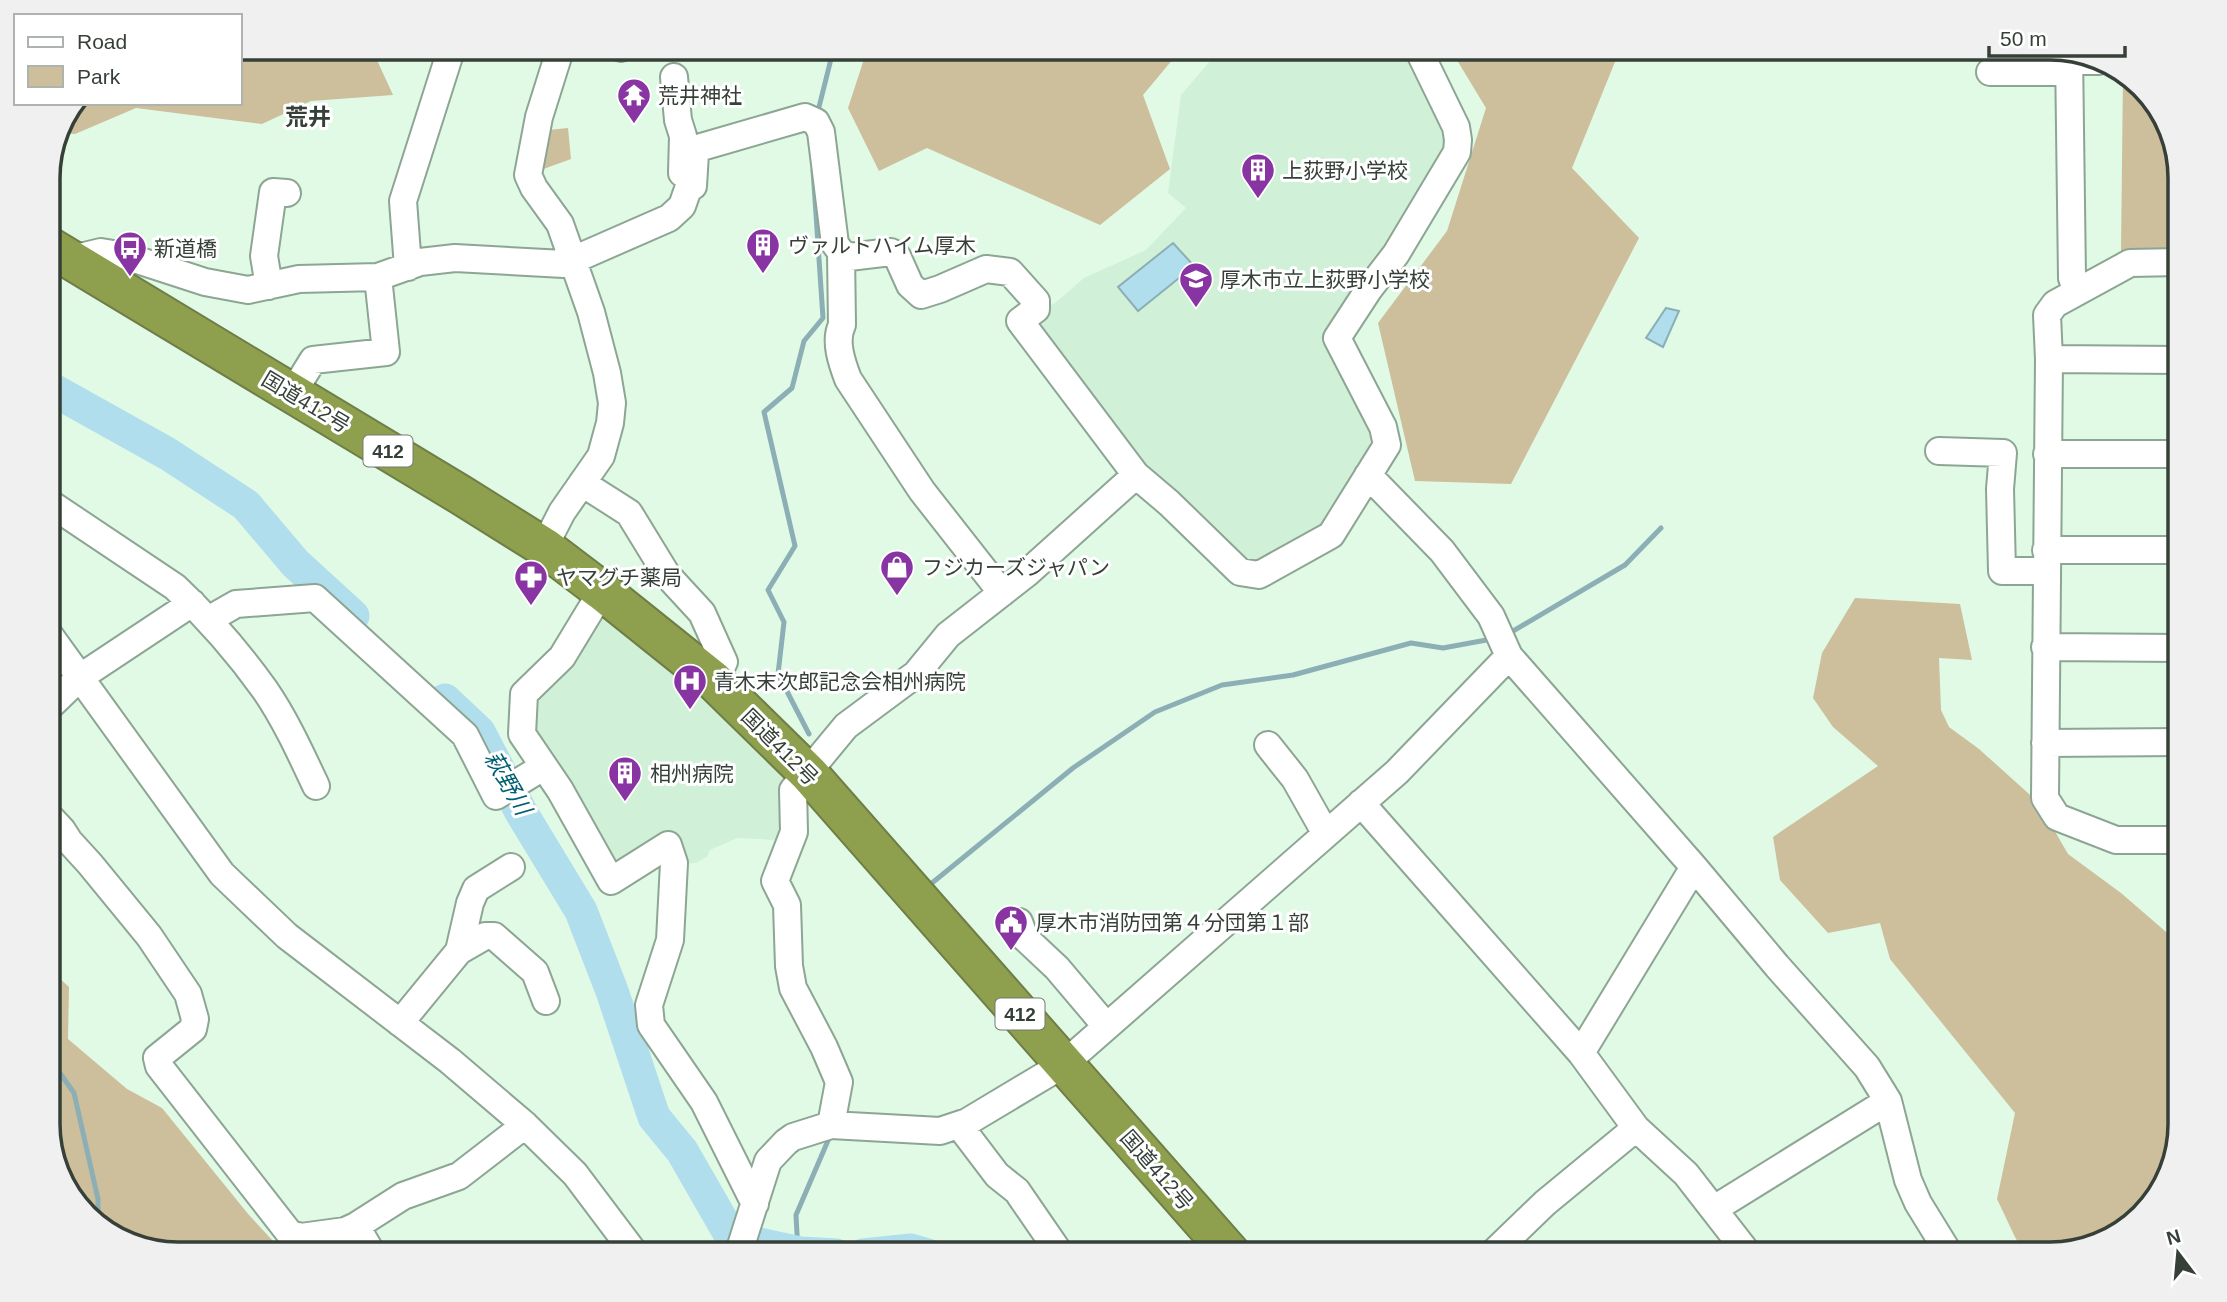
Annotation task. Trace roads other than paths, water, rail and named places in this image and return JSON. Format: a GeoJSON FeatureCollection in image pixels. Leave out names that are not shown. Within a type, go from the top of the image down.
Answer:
{"type":"FeatureCollection","features":[{"type":"Feature","properties":{"kind":"highway","name":"国道412号"},"geometry":{"type":"LineString","coordinates":[[60,255],[544,547],[713,680],[808,774],[1221,1242]]}},
{"type":"Feature","properties":{"kind":"street"},"geometry":{"type":"LineString","coordinates":[[408,267],[403,201],[449,60]]}},
{"type":"Feature","properties":{"kind":"street"},"geometry":{"type":"LineString","coordinates":[[544,547],[562,512],[601,456],[610,423],[612,403],[591,312],[560,224],[528,175],[539,117],[557,60]]}},
{"type":"Feature","properties":{"kind":"street"},"geometry":{"type":"LineString","coordinates":[[60,253],[102,252],[125,256],[205,282],[248,290],[299,279],[378,277],[420,262],[455,258],[564,264],[669,218],[682,206],[687,191],[693,186],[695,153],[698,148],[805,117],[817,122],[821,132],[835,244],[841,252],[849,257],[891,252],[897,256],[910,285],[921,295],[986,270],[1010,272],[1036,301],[1035,309],[1020,321],[1136,475],[1240,572],[1259,575],[1331,535],[1387,445],[1383,427],[1337,338],[1396,254],[1457,152],[1456,127],[1423,60]]}},
{"type":"Feature","properties":{"kind":"street"},"geometry":{"type":"LineString","coordinates":[[1990,72],[2069,62],[2072,278],[2077,292]]}},
{"type":"Feature","properties":{"kind":"street"},"geometry":{"type":"LineString","coordinates":[[674,77],[678,120],[683,136],[684,184],[687,191]]}},
{"type":"Feature","properties":{"kind":"street"},"geometry":{"type":"LineString","coordinates":[[269,286],[264,256],[273,191]]}},
{"type":"Feature","properties":{"kind":"street"},"geometry":{"type":"LineString","coordinates":[[841,252],[842,325],[839,332],[841,360],[848,379],[922,491],[1002,593]]}},
{"type":"Feature","properties":{"kind":"street"},"geometry":{"type":"LineString","coordinates":[[2167,262],[2130,263],[2055,304],[2047,315],[2049,359],[2045,798],[2057,817],[2116,840],[2168,840]]}},
{"type":"Feature","properties":{"kind":"street"},"geometry":{"type":"LineString","coordinates":[[292,394],[313,360],[386,352],[378,277]]}},
{"type":"Feature","properties":{"kind":"street"},"geometry":{"type":"LineString","coordinates":[[2049,359],[2167,360]]}},
{"type":"Feature","properties":{"kind":"street"},"geometry":{"type":"LineString","coordinates":[[1939,451],[2003,453],[2000,489],[2002,571],[2046,560],[2167,551]]}},
{"type":"Feature","properties":{"kind":"street"},"geometry":{"type":"LineString","coordinates":[[2047,454],[2167,454]]}},
{"type":"Feature","properties":{"kind":"street"},"geometry":{"type":"LineString","coordinates":[[831,1125],[839,1082],[793,988],[789,966],[787,905],[775,881],[794,832],[793,790],[846,726],[916,674],[948,635],[1002,593],[1136,475]]}},
{"type":"Feature","properties":{"kind":"street"},"geometry":{"type":"LineString","coordinates":[[1368,475],[1442,551],[1491,616],[1509,656],[1857,1055],[1888,1101],[1908,1180],[1917,1203],[1942,1242]]}},
{"type":"Feature","properties":{"kind":"street"},"geometry":{"type":"LineString","coordinates":[[582,483],[629,513],[667,575],[702,613],[724,662],[713,680]]}},
{"type":"Feature","properties":{"kind":"street"},"geometry":{"type":"LineString","coordinates":[[60,511],[175,587],[226,639],[266,691],[316,786]]}},
{"type":"Feature","properties":{"kind":"street"},"geometry":{"type":"LineString","coordinates":[[602,591],[562,657],[524,694],[522,734],[560,790],[611,881],[668,845],[674,863],[670,940],[649,1005],[651,1025],[704,1102],[753,1210]]}},
{"type":"Feature","properties":{"kind":"street"},"geometry":{"type":"LineString","coordinates":[[60,696],[79,678],[200,612],[236,604],[314,598],[465,736],[496,796],[543,768]]}},
{"type":"Feature","properties":{"kind":"street"},"geometry":{"type":"LineString","coordinates":[[2045,647],[2168,648]]}},
{"type":"Feature","properties":{"kind":"street"},"geometry":{"type":"LineString","coordinates":[[60,651],[222,874],[287,936],[450,1061],[525,1125],[575,1174],[626,1242]]}},
{"type":"Feature","properties":{"kind":"street"},"geometry":{"type":"LineString","coordinates":[[742,1242],[768,1161],[793,1137],[831,1125],[940,1131],[967,1122],[1064,1064],[1397,772],[1509,656]]}},
{"type":"Feature","properties":{"kind":"street"},"geometry":{"type":"LineString","coordinates":[[2045,743],[2168,742]]}},
{"type":"Feature","properties":{"kind":"street"},"geometry":{"type":"LineString","coordinates":[[1268,745],[1295,779],[1326,834]]}},
{"type":"Feature","properties":{"kind":"street"},"geometry":{"type":"LineString","coordinates":[[1361,803],[1581,1053],[1636,1128],[1686,1174],[1739,1242]]}},
{"type":"Feature","properties":{"kind":"street"},"geometry":{"type":"LineString","coordinates":[[60,828],[149,936],[188,994],[195,1019],[193,1029],[157,1058],[159,1066],[290,1234],[301,1237],[345,1231],[356,1226],[408,1184],[459,1176],[525,1125]]}},
{"type":"Feature","properties":{"kind":"street"},"geometry":{"type":"LineString","coordinates":[[459,951],[476,889],[512,867]]}},
{"type":"Feature","properties":{"kind":"street"},"geometry":{"type":"LineString","coordinates":[[1581,1053],[1694,867]]}},
{"type":"Feature","properties":{"kind":"street"},"geometry":{"type":"LineString","coordinates":[[1019,922],[1025,938],[1057,968],[1106,1026]]}},
{"type":"Feature","properties":{"kind":"street"},"geometry":{"type":"LineString","coordinates":[[400,1023],[459,951],[485,936],[494,936],[535,972],[546,1001]]}},
{"type":"Feature","properties":{"kind":"street"},"geometry":{"type":"LineString","coordinates":[[1714,1209],[1888,1101]]}},
{"type":"Feature","properties":{"kind":"street"},"geometry":{"type":"LineString","coordinates":[[959,1125],[997,1175],[1017,1191],[1051,1242]]}},
{"type":"Feature","properties":{"kind":"street"},"geometry":{"type":"LineString","coordinates":[[1504,1242],[1545,1203],[1636,1128]]}},
{"type":"Feature","properties":{"kind":"street"},"geometry":{"type":"LineString","coordinates":[[356,1226],[365,1242]]}},
{"type":"Feature","properties":{"kind":"water"},"geometry":{"type":"Polygon","coordinates":[[[1173,243],[1194,266],[1138,311],[1118,287],[1173,243]]]}},
{"type":"Feature","properties":{"kind":"water"},"geometry":{"type":"Polygon","coordinates":[[[1666,308],[1679,311],[1663,347],[1646,338],[1666,308]]]}},
{"type":"Feature","properties":{"kind":"waterway"},"geometry":{"type":"LineString","coordinates":[[817,115],[831,60]]}},
{"type":"Feature","properties":{"kind":"waterway"},"geometry":{"type":"LineString","coordinates":[[809,734],[778,674],[784,622],[768,590],[795,546],[764,412],[792,388],[804,341],[823,318],[813,170]]}},
{"type":"Feature","properties":{"kind":"waterway","name":"萩野川"},"geometry":{"type":"LineString","coordinates":[[60,394],[168,454],[246,505],[295,563],[353,616]]}},
{"type":"Feature","properties":{"kind":"waterway"},"geometry":{"type":"LineString","coordinates":[[1508,634],[1625,565],[1661,528]]}},
{"type":"Feature","properties":{"kind":"waterway"},"geometry":{"type":"LineString","coordinates":[[932,883],[1073,768],[1155,712],[1222,685],[1293,675],[1411,643],[1443,648],[1492,639]]}},
{"type":"Feature","properties":{"kind":"waterway","name":"萩野川"},"geometry":{"type":"LineString","coordinates":[[445,700],[479,732],[521,812],[581,911],[612,991],[654,1117],[682,1151],[732,1238],[750,1242]]}},
{"type":"Feature","properties":{"kind":"waterway"},"geometry":{"type":"LineString","coordinates":[[60,1073],[74,1093],[98,1199],[98,1211]]}},
{"type":"Feature","properties":{"kind":"waterway"},"geometry":{"type":"LineString","coordinates":[[797,1242],[796,1215],[830,1136]]}},
{"type":"Feature","properties":{"kind":"place","name":"荒井神社"},"geometry":{"type":"Point","coordinates":[634,125]}},
{"type":"Feature","properties":{"kind":"place","name":"上荻野小学校"},"geometry":{"type":"Point","coordinates":[1258,200]}},
{"type":"Feature","properties":{"kind":"place","name":"ヴァルトハイム厚木"},"geometry":{"type":"Point","coordinates":[763,275]}},
{"type":"Feature","properties":{"kind":"place","name":"新道橋"},"geometry":{"type":"Point","coordinates":[130,278]}},
{"type":"Feature","properties":{"kind":"place","name":"厚木市立上荻野小学校"},"geometry":{"type":"Point","coordinates":[1196,309]}},
{"type":"Feature","properties":{"kind":"place","name":"フジカーズジャパン"},"geometry":{"type":"Point","coordinates":[897,597]}},
{"type":"Feature","properties":{"kind":"place","name":"ヤマグチ薬局"},"geometry":{"type":"Point","coordinates":[531,607]}},
{"type":"Feature","properties":{"kind":"place","name":"青木末次郎記念会相州病院"},"geometry":{"type":"Point","coordinates":[690,711]}},
{"type":"Feature","properties":{"kind":"place","name":"相州病院"},"geometry":{"type":"Point","coordinates":[625,803]}},
{"type":"Feature","properties":{"kind":"place","name":"厚木市消防団第４分団第１部"},"geometry":{"type":"Point","coordinates":[1011,952]}},
{"type":"Feature","properties":{"kind":"district","name":"荒井"},"geometry":{"type":"Point","coordinates":[308,117]}}]}
